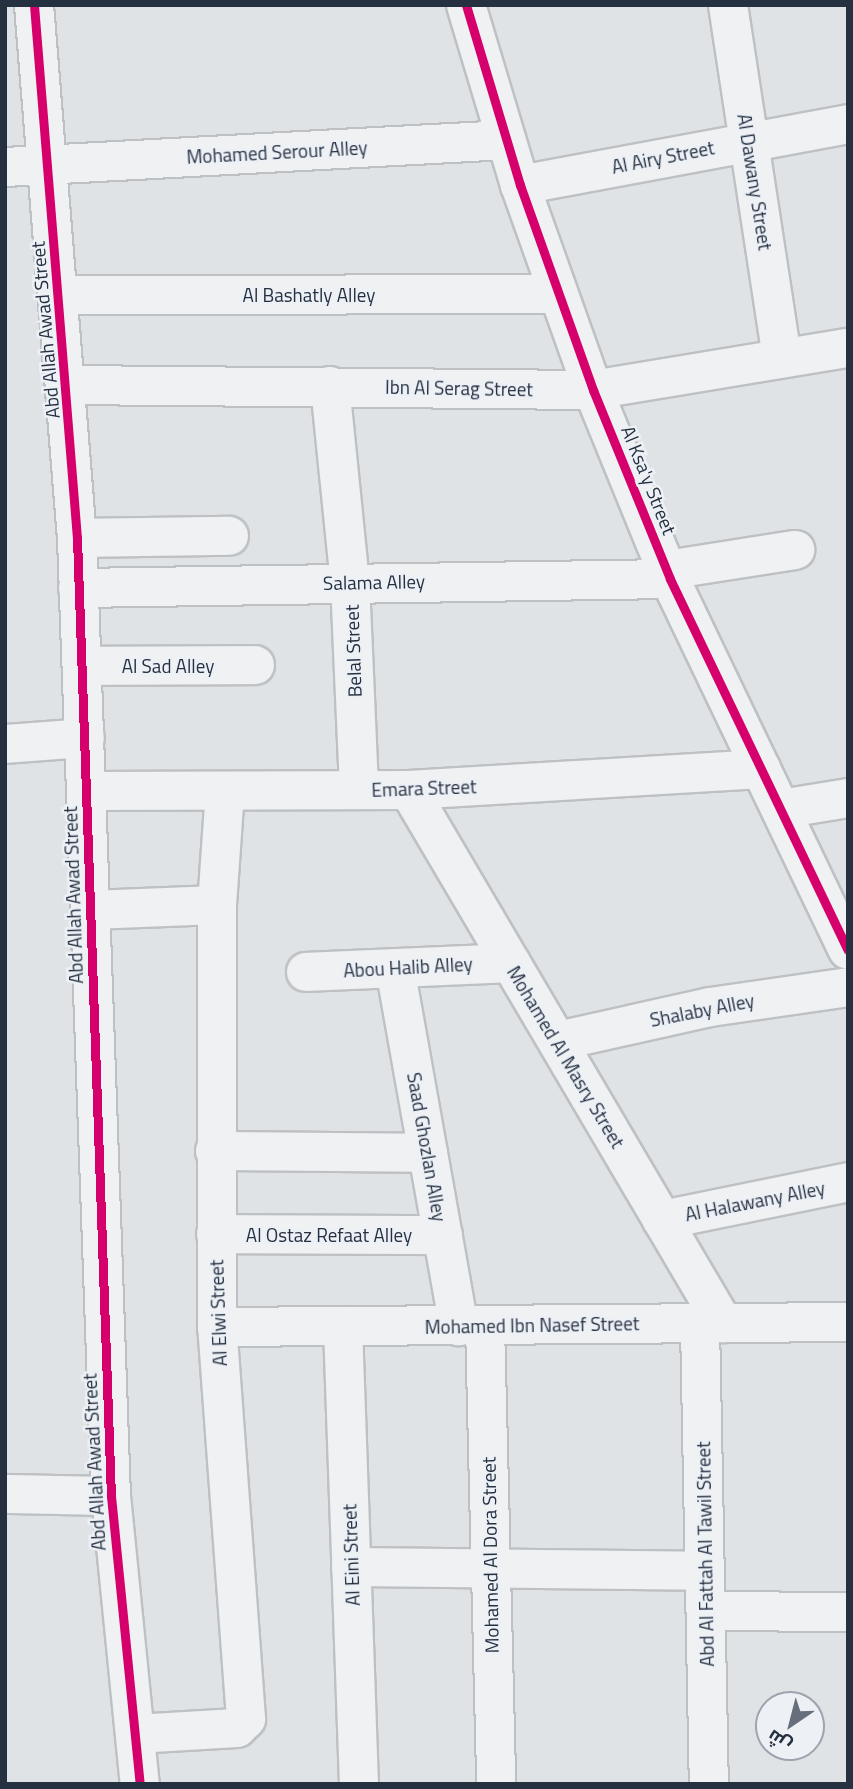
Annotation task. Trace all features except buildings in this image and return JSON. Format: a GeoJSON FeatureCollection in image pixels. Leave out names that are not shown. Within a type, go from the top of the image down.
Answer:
{"type":"FeatureCollection","features":[{"type":"Feature","properties":{"kind":"street","name":"Abd Allah Awad Street"},"geometry":{"type":"LineString","coordinates":[[34,5],[68,385],[77,538],[111,1496],[140,1784]]}},
{"type":"Feature","properties":{"kind":"street","name":"Al Ksa'y Street"},"geometry":{"type":"LineString","coordinates":[[466,5],[520,185],[593,390],[669,574],[848,950]]}},
{"type":"Feature","properties":{"kind":"street","name":"Al Dawany Street"},"geometry":{"type":"LineString","coordinates":[[728,5],[782,358]]}},
{"type":"Feature","properties":{"kind":"street","name":"Al Airy Street"},"geometry":{"type":"LineString","coordinates":[[520,185],[848,124]]}},
{"type":"Feature","properties":{"kind":"street","name":"Mohamed Serour Alley"},"geometry":{"type":"LineString","coordinates":[[5,167],[506,140]]}},
{"type":"Feature","properties":{"kind":"street","name":"Al Bashatly Alley"},"geometry":{"type":"LineString","coordinates":[[60,295],[558,294]]}},
{"type":"Feature","properties":{"kind":"street","name":"Ibn Al Serag Street"},"geometry":{"type":"LineString","coordinates":[[68,385],[593,390],[782,358],[847,350]]}},
{"type":"Feature","properties":{"kind":"street","name":"Belal Street"},"geometry":{"type":"LineString","coordinates":[[330,386],[350,582],[359,790]]}},
{"type":"Feature","properties":{"kind":"street"},"geometry":{"type":"LineString","coordinates":[[77,538],[229,536]]}},
{"type":"Feature","properties":{"kind":"street","name":"Salama Alley"},"geometry":{"type":"LineString","coordinates":[[78,588],[669,574],[794,550]]}},
{"type":"Feature","properties":{"kind":"street","name":"Al Sad Alley"},"geometry":{"type":"LineString","coordinates":[[82,666],[255,665]]}},
{"type":"Feature","properties":{"kind":"street"},"geometry":{"type":"LineString","coordinates":[[5,744],[85,738]]}},
{"type":"Feature","properties":{"kind":"street","name":"Emara Street"},"geometry":{"type":"LineString","coordinates":[[87,791],[409,790],[761,769]]}},
{"type":"Feature","properties":{"kind":"street","name":"Mohamed Al Masry Street"},"geometry":{"type":"LineString","coordinates":[[409,790],[662,1220],[711,1324]]}},
{"type":"Feature","properties":{"kind":"street","name":"Al Elwi Street"},"geometry":{"type":"LineString","coordinates":[[135,1734],[236,1728],[246,1719],[217,1327],[217,905],[225,791]]}},
{"type":"Feature","properties":{"kind":"street"},"geometry":{"type":"LineString","coordinates":[[781,809],[848,798]]}},
{"type":"Feature","properties":{"kind":"street"},"geometry":{"type":"LineString","coordinates":[[91,910],[217,905]]}},
{"type":"Feature","properties":{"kind":"street","name":"Abou Halib Alley"},"geometry":{"type":"LineString","coordinates":[[306,972],[511,963]]}},
{"type":"Feature","properties":{"kind":"street","name":"Saad Ghozlan Alley"},"geometry":{"type":"LineString","coordinates":[[395,968],[443,1235],[472,1326]]}},
{"type":"Feature","properties":{"kind":"street","name":"Shalaby Alley"},"geometry":{"type":"LineString","coordinates":[[558,1041],[710,1007],[848,987]]}},
{"type":"Feature","properties":{"kind":"street"},"geometry":{"type":"LineString","coordinates":[[215,1151],[428,1153]]}},
{"type":"Feature","properties":{"kind":"street","name":"Al Halawany Alley"},"geometry":{"type":"LineString","coordinates":[[662,1220],[848,1182]]}},
{"type":"Feature","properties":{"kind":"street","name":"Al Ostaz Refaat Alley"},"geometry":{"type":"LineString","coordinates":[[216,1234],[443,1235]]}},
{"type":"Feature","properties":{"kind":"street","name":"Mohamed Ibn Nasef Street"},"geometry":{"type":"LineString","coordinates":[[217,1327],[848,1322]]}},
{"type":"Feature","properties":{"kind":"street","name":"Abd Al Fattah Al Tawil Street"},"geometry":{"type":"LineString","coordinates":[[709,1784],[705,1571],[711,1324]]}},
{"type":"Feature","properties":{"kind":"street","name":"Mohamed Al Dora Street"},"geometry":{"type":"LineString","coordinates":[[472,1326],[491,1569],[496,1784]]}},
{"type":"Feature","properties":{"kind":"street","name":"Al Eini Street"},"geometry":{"type":"LineString","coordinates":[[343,1327],[359,1784]]}},
{"type":"Feature","properties":{"kind":"street"},"geometry":{"type":"LineString","coordinates":[[5,1494],[111,1496]]}},
{"type":"Feature","properties":{"kind":"street"},"geometry":{"type":"LineString","coordinates":[[351,1567],[705,1571]]}},
{"type":"Feature","properties":{"kind":"street"},"geometry":{"type":"LineString","coordinates":[[706,1611],[848,1612]]}},
{"type":"Feature","properties":{"kind":"cycle path"},"geometry":{"type":"LineString","coordinates":[[34,5],[77,538],[111,1496],[140,1784]]}},
{"type":"Feature","properties":{"kind":"cycle path"},"geometry":{"type":"LineString","coordinates":[[466,5],[520,185],[593,390],[670,579],[848,950]]}}]}
